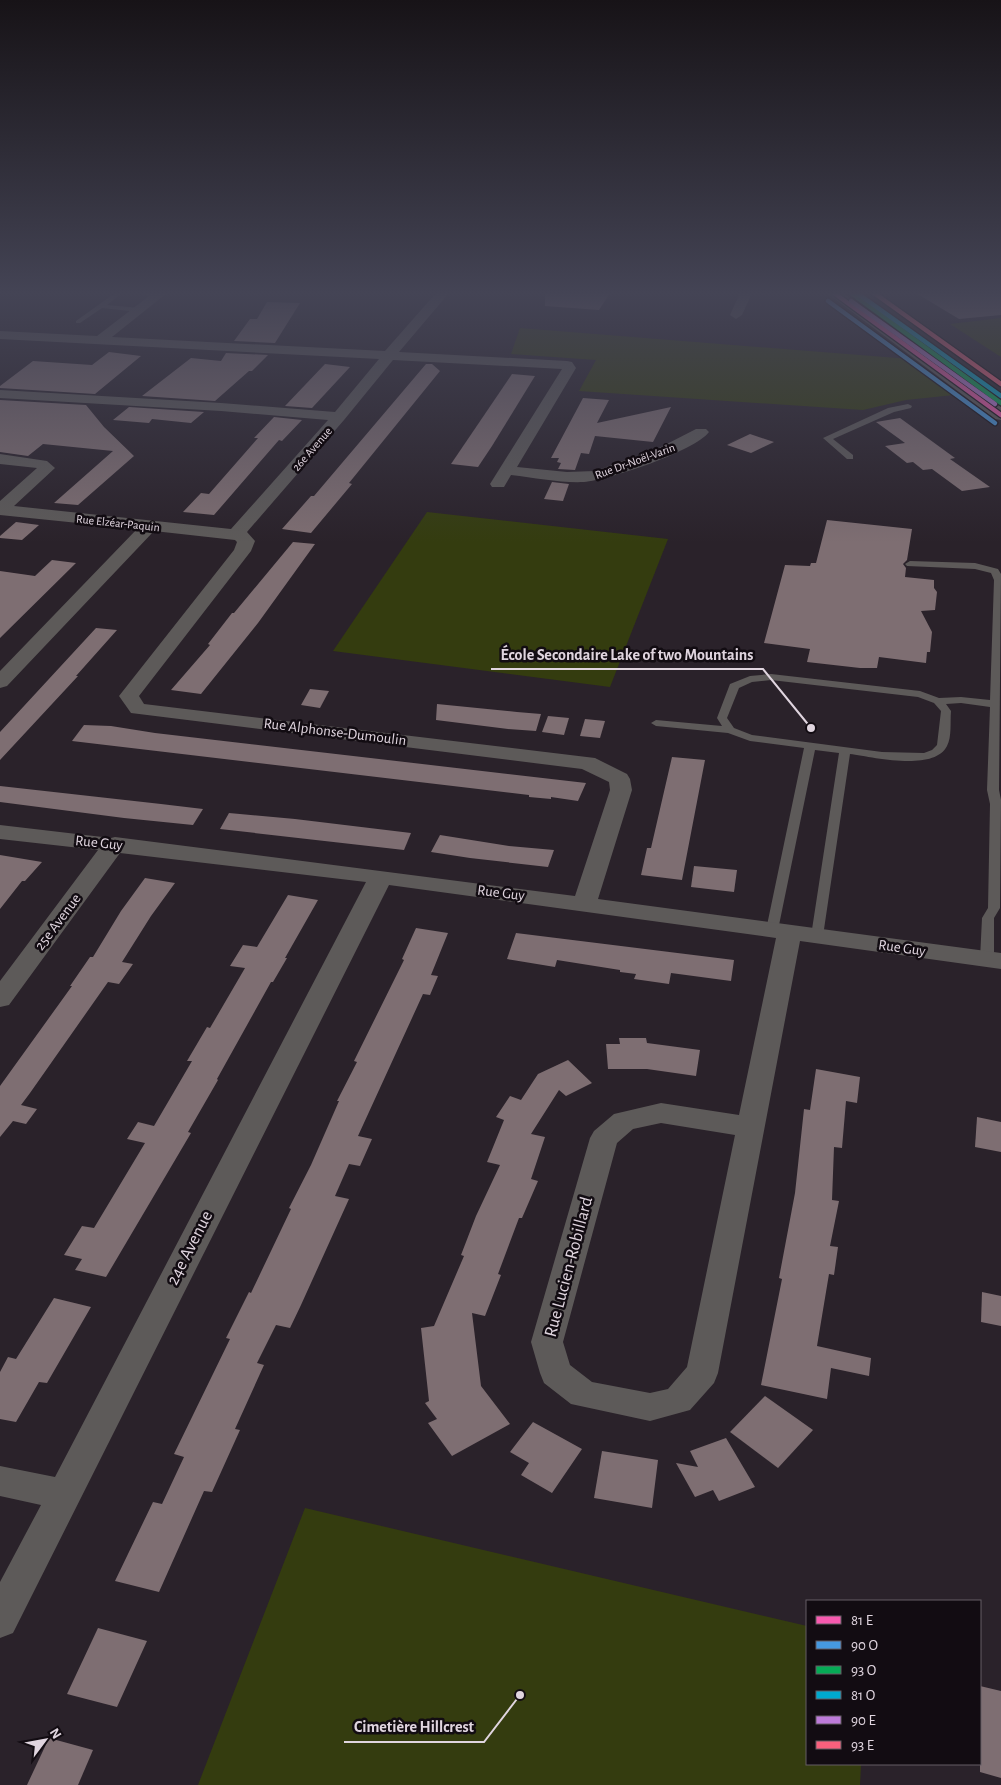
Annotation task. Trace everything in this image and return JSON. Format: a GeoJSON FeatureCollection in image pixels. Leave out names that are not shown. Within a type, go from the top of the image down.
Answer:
{"type":"FeatureCollection","features":[{"type":"Feature","properties":{"kind":"street","name":"26e Avenue"},"geometry":{"type":"LineString","coordinates":[[236,534],[339,417],[372,376]]}},
{"type":"Feature","properties":{"kind":"street","name":"Rue Dr-Noël-Varin"},"geometry":{"type":"LineString","coordinates":[[565,376],[502,477],[596,476],[685,443],[700,432]]}},
{"type":"Feature","properties":{"kind":"street"},"geometry":{"type":"LineString","coordinates":[[948,376],[1001,415]]}},
{"type":"Feature","properties":{"kind":"street"},"geometry":{"type":"LineString","coordinates":[[973,376],[1001,396]]}},
{"type":"Feature","properties":{"kind":"street"},"geometry":{"type":"LineString","coordinates":[[0,394],[213,406],[339,417]]}},
{"type":"Feature","properties":{"kind":"street"},"geometry":{"type":"LineString","coordinates":[[0,459],[41,464],[47,468],[0,510]]}},
{"type":"Feature","properties":{"kind":"street","name":"Rue Elzéar-Paquin"},"geometry":{"type":"LineString","coordinates":[[0,510],[236,534]]}},
{"type":"Feature","properties":{"kind":"street"},"geometry":{"type":"LineString","coordinates":[[0,682],[150,526]]}},
{"type":"Feature","properties":{"kind":"street","name":"Rue Alphonse-Dumoulin"},"geometry":{"type":"LineString","coordinates":[[236,534],[242,536],[246,541],[242,551],[129,696],[138,709],[587,763],[619,779],[621,790],[584,904]]}},
{"type":"Feature","properties":{"kind":"street","name":"Rue Guy"},"geometry":{"type":"LineString","coordinates":[[0,832],[115,844],[381,877],[994,960]]}},
{"type":"Feature","properties":{"kind":"street","name":"25e Avenue"},"geometry":{"type":"LineString","coordinates":[[0,999],[115,844]]}},
{"type":"Feature","properties":{"kind":"street","name":"24e Avenue"},"geometry":{"type":"LineString","coordinates":[[0,1620],[381,877]]}},
{"type":"Feature","properties":{"kind":"street","name":"Rue Lucien-Robillard"},"geometry":{"type":"LineString","coordinates":[[750,1127],[662,1113],[624,1121],[604,1138],[547,1342],[556,1373],[583,1394],[650,1407],[678,1400],[702,1373],[750,1127],[780,931]]}},
{"type":"Feature","properties":{"kind":"street"},"geometry":{"type":"LineString","coordinates":[[0,1480],[64,1494]]}},
{"type":"Feature","properties":{"kind":"lane"},"geometry":{"type":"LineString","coordinates":[[850,456],[827,438],[891,410],[908,406]]}},
{"type":"Feature","properties":{"kind":"lane"},"geometry":{"type":"LineString","coordinates":[[910,564],[958,565],[995,571],[1000,586],[993,790],[996,804],[998,857],[994,908],[988,918],[994,960]]}},
{"type":"Feature","properties":{"kind":"lane"},"geometry":{"type":"LineString","coordinates":[[730,730],[722,718],[734,686],[750,679],[771,677],[920,694],[938,701],[961,700],[996,704]]}},
{"type":"Feature","properties":{"kind":"lane"},"geometry":{"type":"LineString","coordinates":[[656,723],[730,730],[750,738],[913,758],[932,756],[942,746],[946,711],[938,701]]}},
{"type":"Feature","properties":{"kind":"lane"},"geometry":{"type":"LineString","coordinates":[[780,931],[810,746]]}},
{"type":"Feature","properties":{"kind":"lane"},"geometry":{"type":"LineString","coordinates":[[816,936],[845,750]]}},
{"type":"Feature","properties":{"kind":"green space"},"geometry":{"type":"Polygon","coordinates":[[[587,376],[931,376],[954,395],[906,400],[863,410],[579,391],[587,376]]]}},
{"type":"Feature","properties":{"kind":"green space"},"geometry":{"type":"Polygon","coordinates":[[[427,512],[668,539],[610,687],[333,651],[427,512]]]}},
{"type":"Feature","properties":{"kind":"green space"},"geometry":{"type":"Polygon","coordinates":[[[305,1508],[806,1626],[806,1765],[861,1765],[860,1785],[198,1785],[305,1508]]]}},
{"type":"Feature","properties":{"kind":"building"},"geometry":{"type":"Polygon","coordinates":[[[13,376],[116,376],[95,394],[0,388],[13,376]]]}},
{"type":"Feature","properties":{"kind":"building"},"geometry":{"type":"Polygon","coordinates":[[[167,376],[243,376],[215,401],[142,396],[167,376]]]}},
{"type":"Feature","properties":{"kind":"building"},"geometry":{"type":"Polygon","coordinates":[[[313,376],[341,376],[312,408],[285,406],[313,376]]]}},
{"type":"Feature","properties":{"kind":"building"},"geometry":{"type":"Polygon","coordinates":[[[416,376],[436,376],[349,483],[352,484],[311,533],[282,529],[311,496],[314,496],[416,376]]]}},
{"type":"Feature","properties":{"kind":"building"},"geometry":{"type":"Polygon","coordinates":[[[510,376],[535,376],[478,467],[451,464],[510,376]]]}},
{"type":"Feature","properties":{"kind":"building"},"geometry":{"type":"Polygon","coordinates":[[[583,398],[609,400],[597,423],[671,407],[653,442],[595,436],[589,454],[581,453],[575,470],[558,469],[561,463],[557,462],[559,458],[551,458],[583,398]]]}},
{"type":"Feature","properties":{"kind":"building"},"geometry":{"type":"Polygon","coordinates":[[[0,400],[86,405],[104,427],[134,456],[78,505],[54,503],[113,451],[43,444],[28,456],[0,452],[0,400]]]}},
{"type":"Feature","properties":{"kind":"building"},"geometry":{"type":"Polygon","coordinates":[[[129,407],[204,412],[191,423],[152,419],[149,423],[113,420],[129,407]]]}},
{"type":"Feature","properties":{"kind":"building"},"geometry":{"type":"Polygon","coordinates":[[[274,417],[302,420],[282,441],[279,440],[214,515],[183,512],[201,493],[209,494],[258,438],[254,438],[274,417]]]}},
{"type":"Feature","properties":{"kind":"building"},"geometry":{"type":"Polygon","coordinates":[[[900,418],[955,458],[950,459],[990,487],[962,491],[932,469],[923,470],[913,462],[907,463],[885,446],[905,443],[876,422],[900,418]]]}},
{"type":"Feature","properties":{"kind":"building"},"geometry":{"type":"Polygon","coordinates":[[[750,434],[774,442],[751,453],[727,445],[750,434]]]}},
{"type":"Feature","properties":{"kind":"building"},"geometry":{"type":"Polygon","coordinates":[[[552,482],[569,484],[563,501],[544,499],[552,482]]]}},
{"type":"Feature","properties":{"kind":"building"},"geometry":{"type":"Polygon","coordinates":[[[827,520],[912,529],[907,560],[903,564],[906,568],[905,577],[934,580],[934,588],[937,592],[935,610],[921,611],[932,632],[930,652],[927,652],[926,663],[879,657],[877,668],[807,662],[810,649],[764,643],[785,565],[810,566],[811,563],[816,563],[827,520]]]}},
{"type":"Feature","properties":{"kind":"building"},"geometry":{"type":"Polygon","coordinates":[[[16,522],[39,525],[22,540],[0,538],[16,522]]]}},
{"type":"Feature","properties":{"kind":"building"},"geometry":{"type":"Polygon","coordinates":[[[293,542],[315,544],[258,623],[201,694],[171,690],[210,645],[208,644],[232,613],[234,613],[293,542]]]}},
{"type":"Feature","properties":{"kind":"building"},"geometry":{"type":"Polygon","coordinates":[[[52,560],[76,563],[0,638],[0,571],[35,576],[52,560]]]}},
{"type":"Feature","properties":{"kind":"building"},"geometry":{"type":"Polygon","coordinates":[[[96,628],[117,630],[76,676],[78,676],[0,760],[0,732],[96,628]]]}},
{"type":"Feature","properties":{"kind":"building"},"geometry":{"type":"Polygon","coordinates":[[[310,689],[329,691],[320,708],[301,705],[310,689]]]}},
{"type":"Feature","properties":{"kind":"building"},"geometry":{"type":"Polygon","coordinates":[[[437,704],[541,714],[536,731],[508,729],[436,720],[437,704]]]}},
{"type":"Feature","properties":{"kind":"building"},"geometry":{"type":"Polygon","coordinates":[[[548,716],[569,718],[564,735],[542,732],[548,716]]]}},
{"type":"Feature","properties":{"kind":"building"},"geometry":{"type":"Polygon","coordinates":[[[585,719],[605,721],[600,738],[580,736],[585,719]]]}},
{"type":"Feature","properties":{"kind":"building"},"geometry":{"type":"Polygon","coordinates":[[[84,725],[111,726],[155,733],[586,783],[578,801],[551,797],[551,799],[529,797],[529,795],[72,741],[84,725]]]}},
{"type":"Feature","properties":{"kind":"building"},"geometry":{"type":"Polygon","coordinates":[[[672,757],[705,760],[682,880],[641,875],[647,848],[651,848],[672,757]]]}},
{"type":"Feature","properties":{"kind":"building"},"geometry":{"type":"Polygon","coordinates":[[[0,786],[203,809],[193,825],[124,818],[0,802],[0,786]]]}},
{"type":"Feature","properties":{"kind":"building"},"geometry":{"type":"Polygon","coordinates":[[[229,813],[411,833],[404,850],[220,829],[229,813]]]}},
{"type":"Feature","properties":{"kind":"building"},"geometry":{"type":"Polygon","coordinates":[[[440,835],[509,846],[554,850],[548,867],[431,852],[440,835]]]}},
{"type":"Feature","properties":{"kind":"building"},"geometry":{"type":"Polygon","coordinates":[[[0,855],[42,862],[25,881],[22,881],[0,909],[0,855]]]}},
{"type":"Feature","properties":{"kind":"building"},"geometry":{"type":"Polygon","coordinates":[[[694,866],[737,870],[734,892],[691,887],[694,866]]]}},
{"type":"Feature","properties":{"kind":"building"},"geometry":{"type":"Polygon","coordinates":[[[145,878],[175,883],[151,916],[122,962],[133,964],[119,984],[108,982],[21,1105],[37,1109],[26,1124],[13,1121],[0,1137],[0,1086],[72,986],[70,986],[90,957],[93,957],[121,911],[145,878]]]}},
{"type":"Feature","properties":{"kind":"building"},"geometry":{"type":"Polygon","coordinates":[[[288,895],[318,900],[188,1132],[191,1133],[106,1277],[75,1270],[82,1259],[64,1255],[82,1226],[94,1228],[145,1143],[127,1139],[138,1122],[154,1126],[192,1061],[187,1061],[207,1027],[210,1028],[245,968],[230,966],[243,945],[257,947],[288,895]]]}},
{"type":"Feature","properties":{"kind":"building"},"geometry":{"type":"Polygon","coordinates":[[[416,928],[448,933],[431,975],[438,976],[430,995],[423,994],[358,1136],[372,1139],[360,1166],[349,1164],[335,1196],[349,1199],[301,1305],[290,1328],[276,1325],[257,1363],[264,1365],[235,1429],[240,1430],[212,1492],[204,1491],[159,1592],[115,1581],[153,1502],[162,1504],[184,1457],[174,1454],[230,1339],[226,1338],[249,1292],[251,1293],[291,1209],[289,1208],[311,1165],[339,1101],[337,1101],[357,1062],[354,1061],[404,960],[402,959],[416,928]]]}},
{"type":"Feature","properties":{"kind":"building"},"geometry":{"type":"Polygon","coordinates":[[[516,933],[734,960],[731,981],[671,973],[669,984],[634,979],[636,974],[620,972],[620,970],[557,960],[555,967],[507,959],[516,933]]]}},
{"type":"Feature","properties":{"kind":"building"},"geometry":{"type":"Polygon","coordinates":[[[619,1038],[646,1038],[647,1043],[700,1050],[696,1076],[647,1069],[608,1069],[606,1044],[620,1044],[619,1038]]]}},
{"type":"Feature","properties":{"kind":"building"},"geometry":{"type":"Polygon","coordinates":[[[568,1060],[592,1083],[566,1096],[559,1090],[531,1134],[545,1137],[531,1179],[538,1181],[522,1218],[519,1218],[498,1274],[501,1275],[485,1316],[472,1313],[481,1386],[510,1424],[452,1456],[428,1423],[437,1419],[425,1403],[429,1401],[421,1328],[434,1326],[464,1256],[461,1255],[476,1216],[500,1165],[487,1162],[504,1120],[496,1117],[510,1096],[521,1100],[538,1074],[568,1060]]]}},
{"type":"Feature","properties":{"kind":"building"},"geometry":{"type":"Polygon","coordinates":[[[816,1069],[860,1077],[857,1103],[846,1101],[842,1148],[834,1147],[832,1200],[839,1201],[830,1246],[838,1247],[834,1275],[829,1274],[817,1346],[871,1358],[869,1376],[831,1368],[827,1399],[761,1385],[782,1279],[779,1278],[795,1193],[804,1109],[810,1110],[816,1069]]]}},
{"type":"Feature","properties":{"kind":"building"},"geometry":{"type":"Polygon","coordinates":[[[977,1117],[1001,1122],[1001,1152],[975,1147],[977,1117]]]}},
{"type":"Feature","properties":{"kind":"building"},"geometry":{"type":"Polygon","coordinates":[[[982,1292],[1001,1296],[1001,1326],[981,1322],[982,1292]]]}},
{"type":"Feature","properties":{"kind":"building"},"geometry":{"type":"Polygon","coordinates":[[[54,1298],[91,1307],[47,1383],[39,1382],[16,1422],[0,1419],[0,1372],[8,1357],[16,1359],[54,1298]]]}},
{"type":"Feature","properties":{"kind":"building"},"geometry":{"type":"Polygon","coordinates":[[[765,1396],[813,1430],[778,1468],[730,1432],[765,1396]]]}},
{"type":"Feature","properties":{"kind":"building"},"geometry":{"type":"Polygon","coordinates":[[[533,1422],[582,1449],[552,1493],[521,1475],[529,1463],[510,1452],[533,1422]]]}},
{"type":"Feature","properties":{"kind":"building"},"geometry":{"type":"Polygon","coordinates":[[[726,1438],[755,1487],[719,1501],[713,1490],[695,1497],[676,1463],[698,1467],[690,1451],[726,1438]]]}},
{"type":"Feature","properties":{"kind":"building"},"geometry":{"type":"Polygon","coordinates":[[[602,1451],[658,1460],[652,1508],[594,1498],[602,1451]]]}},
{"type":"Feature","properties":{"kind":"building"},"geometry":{"type":"Polygon","coordinates":[[[98,1628],[147,1641],[117,1707],[67,1694],[98,1628]]]}},
{"type":"Feature","properties":{"kind":"building"},"geometry":{"type":"Polygon","coordinates":[[[981,1686],[1001,1691],[1001,1778],[980,1772],[981,1686]]]}},
{"type":"Feature","properties":{"kind":"building"},"geometry":{"type":"Polygon","coordinates":[[[49,1738],[93,1750],[78,1785],[27,1785],[49,1738]]]}},
{"type":"Feature","properties":{"kind":"transit line"},"geometry":{"type":"LineString","coordinates":[[931,376],[995,423]]}},
{"type":"Feature","properties":{"kind":"transit line"},"geometry":{"type":"LineString","coordinates":[[948,376],[1001,415]]}},
{"type":"Feature","properties":{"kind":"transit line"},"geometry":{"type":"LineString","coordinates":[[956,376],[995,404]]}},
{"type":"Feature","properties":{"kind":"transit line"},"geometry":{"type":"LineString","coordinates":[[965,376],[1001,403]]}},
{"type":"Feature","properties":{"kind":"transit line"},"geometry":{"type":"LineString","coordinates":[[973,376],[1001,396]]}},
{"type":"Feature","properties":{"kind":"transit line"},"geometry":{"type":"LineString","coordinates":[[990,376],[1001,384]]}},
{"type":"Feature","properties":{"kind":"place","name":"École Secondaire Lake of two Mountains"},"geometry":{"type":"Point","coordinates":[811,728]}},
{"type":"Feature","properties":{"kind":"place","name":"Cimetière Hillcrest"},"geometry":{"type":"Point","coordinates":[520,1695]}}]}
